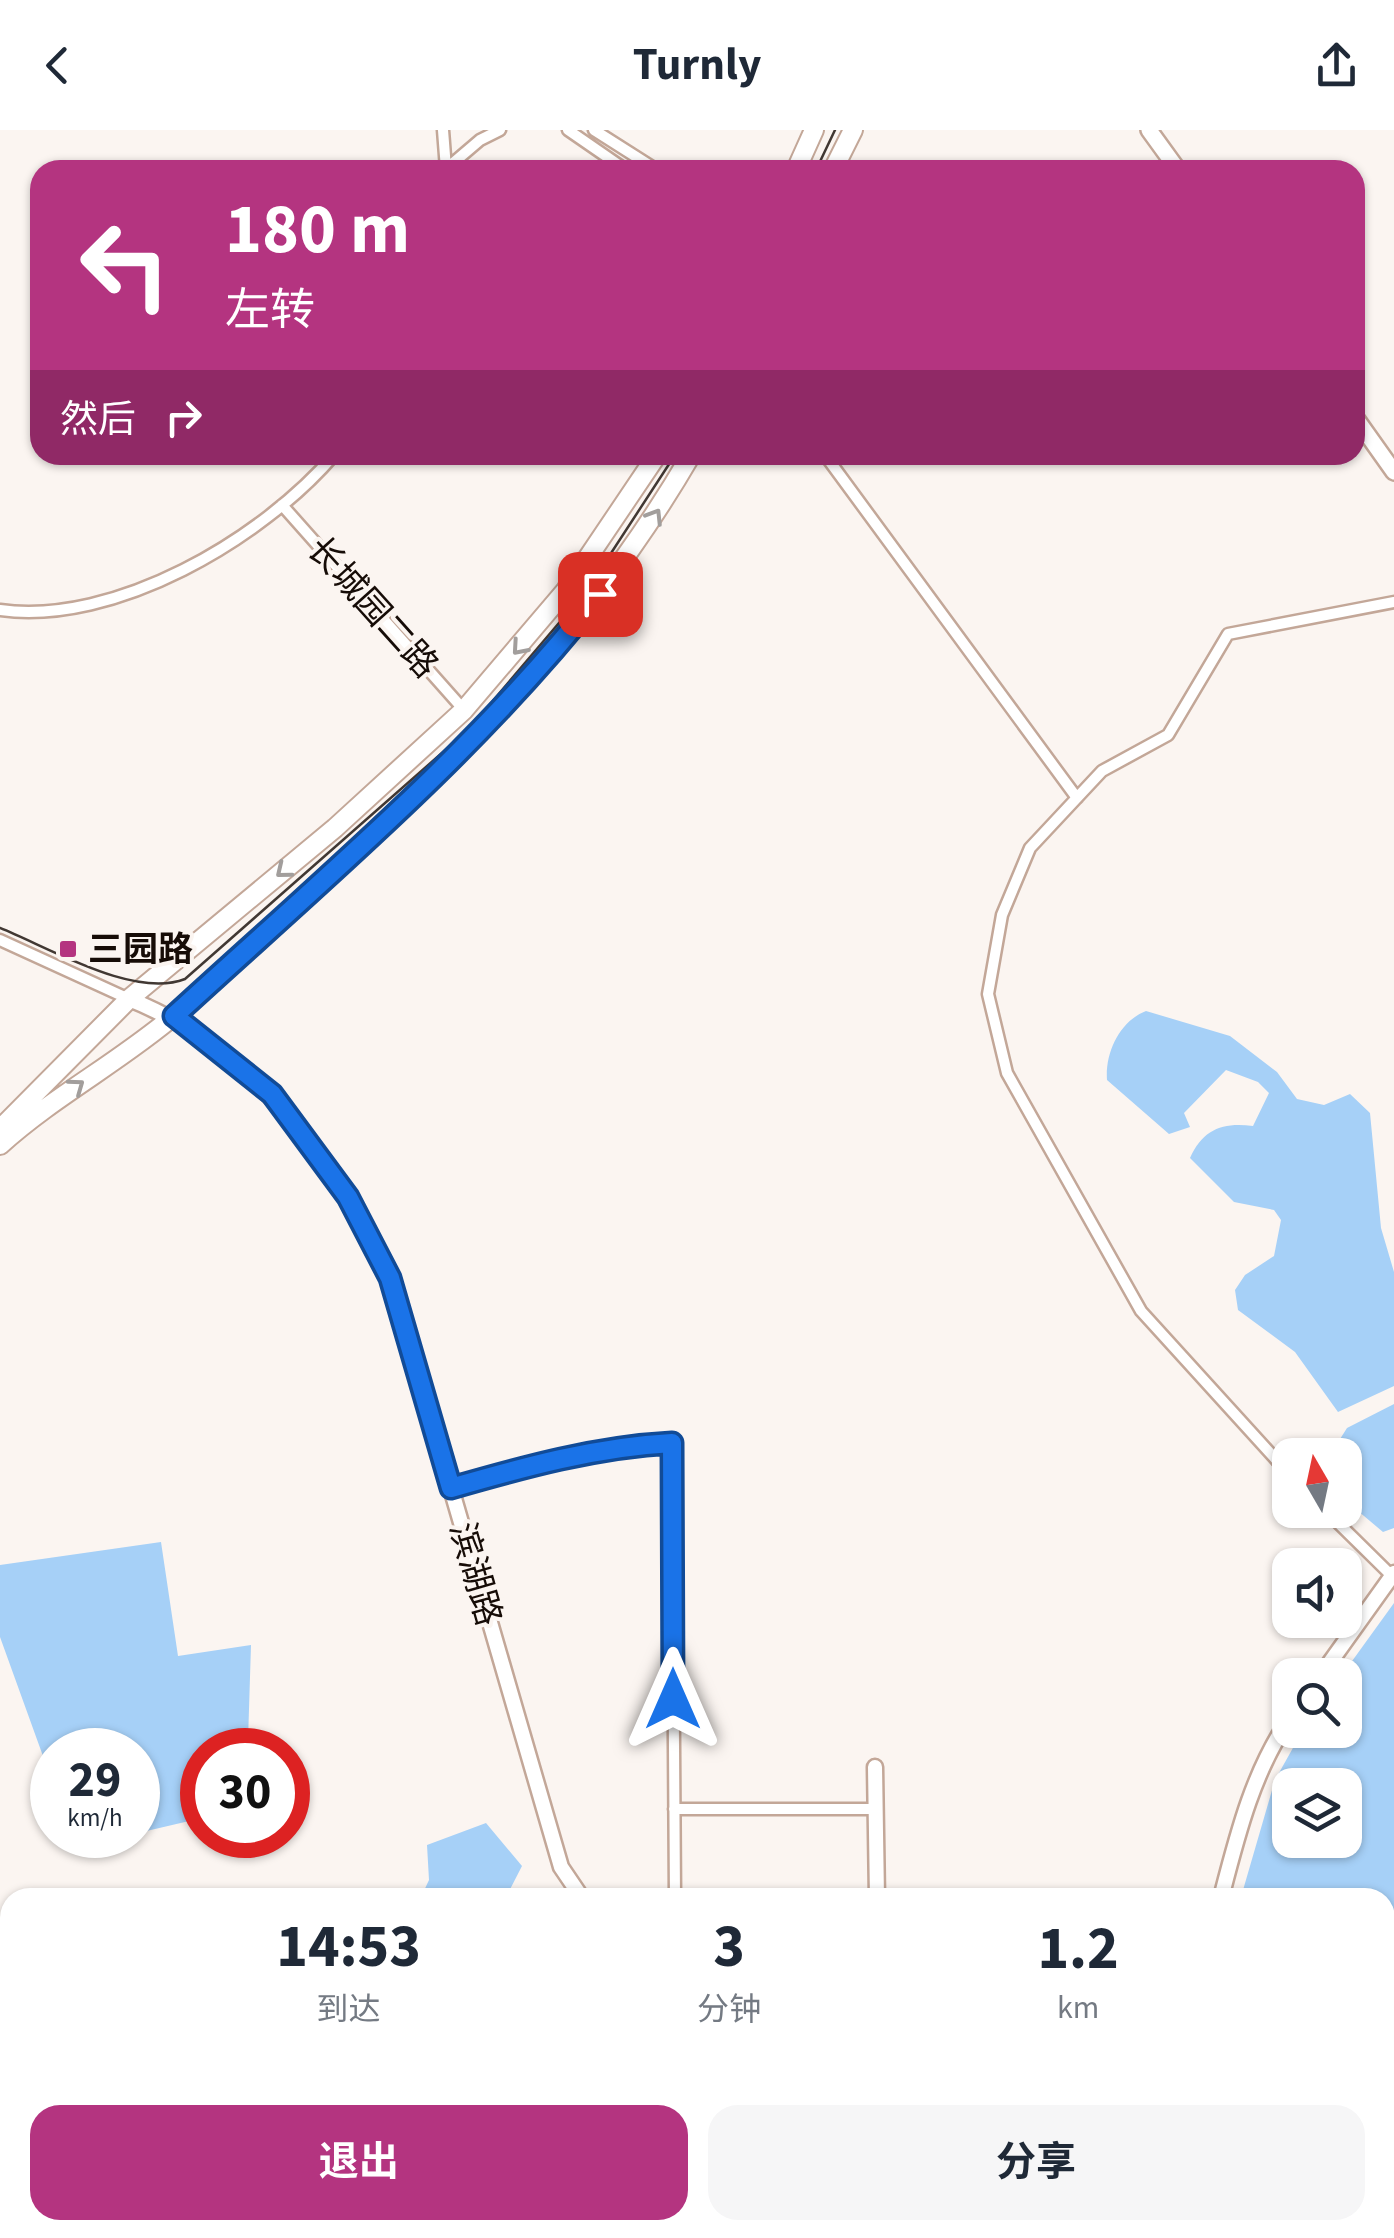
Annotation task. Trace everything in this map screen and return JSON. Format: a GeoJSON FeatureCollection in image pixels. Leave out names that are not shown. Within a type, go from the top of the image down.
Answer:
{"type":"FeatureCollection","features":[{"type":"Feature","properties":{"kind":"main road"},"geometry":{"type":"LineString","coordinates":[[800,160],[814,130]]}},
{"type":"Feature","properties":{"kind":"main road"},"geometry":{"type":"LineString","coordinates":[[838,160],[852,130]]}},
{"type":"Feature","properties":{"kind":"main road"},"geometry":{"type":"LineString","coordinates":[[1149,130],[1171,160]]}},
{"type":"Feature","properties":{"kind":"main road"},"geometry":{"type":"LineString","coordinates":[[1365,431],[1394,472]]}},
{"type":"Feature","properties":{"kind":"main road"},"geometry":{"type":"LineString","coordinates":[[0,1129],[129,998],[335,828],[464,710],[566,590],[650,465]]}},
{"type":"Feature","properties":{"kind":"main road"},"geometry":{"type":"LineString","coordinates":[[0,1145],[174,1016],[504,708],[600,594],[652,522],[685,465]]}},
{"type":"Feature","properties":{"kind":"street"},"geometry":{"type":"LineString","coordinates":[[443,130],[445,160]]}},
{"type":"Feature","properties":{"kind":"street"},"geometry":{"type":"LineString","coordinates":[[457,160],[480,140],[500,130]]}},
{"type":"Feature","properties":{"kind":"street"},"geometry":{"type":"LineString","coordinates":[[568,130],[612,160]]}},
{"type":"Feature","properties":{"kind":"street"},"geometry":{"type":"LineString","coordinates":[[594,130],[641,160]]}},
{"type":"Feature","properties":{"kind":"street"},"geometry":{"type":"LineString","coordinates":[[0,610],[81,607],[170,577],[260,525],[324,465]]}},
{"type":"Feature","properties":{"kind":"street"},"geometry":{"type":"LineString","coordinates":[[831,465],[1077,798]]}},
{"type":"Feature","properties":{"kind":"street","name":"长城园二路"},"geometry":{"type":"LineString","coordinates":[[282,506],[464,710]]}},
{"type":"Feature","properties":{"kind":"street"},"geometry":{"type":"LineString","coordinates":[[1272,1456],[1141,1312],[1007,1073],[988,994],[1002,916],[1030,848],[1102,771],[1168,736],[1228,634],[1394,602]]}},
{"type":"Feature","properties":{"kind":"street"},"geometry":{"type":"LineString","coordinates":[[0,940],[129,998]]}},
{"type":"Feature","properties":{"kind":"street","name":"滨湖路"},"geometry":{"type":"LineString","coordinates":[[129,998],[174,1016],[272,1094],[348,1197],[390,1278],[560,1866],[575,1888]]}},
{"type":"Feature","properties":{"kind":"street"},"geometry":{"type":"LineString","coordinates":[[451,1488],[539,1462],[632,1445],[672,1443],[675,1888]]}},
{"type":"Feature","properties":{"kind":"street"},"geometry":{"type":"LineString","coordinates":[[1333,1658],[1393,1575],[1344,1528]]}},
{"type":"Feature","properties":{"kind":"street"},"geometry":{"type":"LineString","coordinates":[[1224,1888],[1272,1744]]}},
{"type":"Feature","properties":{"kind":"street"},"geometry":{"type":"LineString","coordinates":[[875,1767],[877,1888]]}},
{"type":"Feature","properties":{"kind":"street"},"geometry":{"type":"LineString","coordinates":[[674,1809],[876,1809]]}},
{"type":"Feature","properties":{"kind":"water"},"geometry":{"type":"Polygon","coordinates":[[[1146,1011],[1230,1036],[1277,1072],[1297,1099],[1324,1105],[1350,1094],[1370,1113],[1381,1228],[1394,1272],[1394,1386],[1338,1412],[1295,1352],[1238,1310],[1235,1290],[1245,1275],[1274,1256],[1281,1220],[1274,1210],[1234,1202],[1190,1158],[1201,1140],[1215,1130],[1232,1125],[1253,1126],[1269,1093],[1258,1082],[1226,1070],[1184,1113],[1190,1127],[1169,1134],[1107,1080],[1116,1039],[1129,1022],[1146,1011]]]}},
{"type":"Feature","properties":{"kind":"water"},"geometry":{"type":"Polygon","coordinates":[[[1394,1404],[1394,1528],[1383,1532],[1362,1514],[1362,1438],[1341,1438],[1347,1428],[1394,1404]]]}},
{"type":"Feature","properties":{"kind":"water"},"geometry":{"type":"Polygon","coordinates":[[[161,1542],[178,1656],[251,1645],[248,1728],[180,1728],[180,1823],[160,1828],[160,1728],[33,1728],[0,1637],[0,1565],[161,1542]]]}},
{"type":"Feature","properties":{"kind":"water"},"geometry":{"type":"Polygon","coordinates":[[[1394,1603],[1394,1888],[1244,1888],[1272,1790],[1272,1858],[1362,1858],[1362,1768],[1282,1768],[1293,1748],[1362,1748],[1362,1658],[1354,1658],[1394,1603]]]}},
{"type":"Feature","properties":{"kind":"water"},"geometry":{"type":"Polygon","coordinates":[[[486,1823],[522,1866],[511,1888],[425,1888],[429,1880],[427,1845],[486,1823]]]}},
{"type":"Feature","properties":{"kind":"tram line"},"geometry":{"type":"LineString","coordinates":[[821,160],[835,130]]}},
{"type":"Feature","properties":{"kind":"tram line"},"geometry":{"type":"LineString","coordinates":[[0,928],[117,977],[164,983],[185,979],[468,730],[587,590],[668,465]]}},
{"type":"Feature","properties":{"kind":"place","name":"三园路"},"geometry":{"type":"Point","coordinates":[68,949]}},
{"type":"Feature","properties":{"kind":"route"},"geometry":{"type":"LineString","coordinates":[[600,594],[542,667],[462,752],[174,1016],[272,1094],[348,1197],[390,1278],[451,1488],[539,1462],[632,1445],[672,1443],[673,1699]]}}]}
